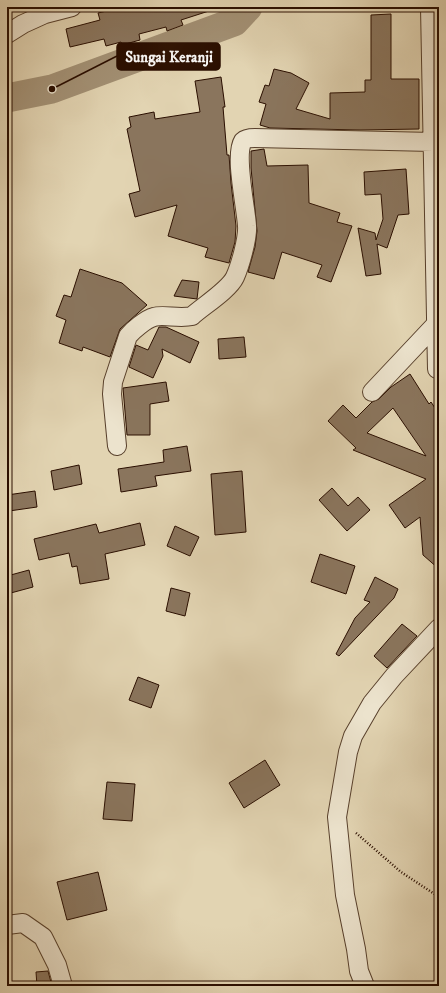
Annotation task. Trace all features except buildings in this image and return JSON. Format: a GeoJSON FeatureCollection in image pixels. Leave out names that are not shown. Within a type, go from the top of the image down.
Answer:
{"type":"FeatureCollection","features":[{"type":"Feature","properties":{"kind":"street"},"geometry":{"type":"LineString","coordinates":[[7,34],[23,24],[45,14],[72,7]]}},
{"type":"Feature","properties":{"kind":"street"},"geometry":{"type":"LineString","coordinates":[[430,7],[437,240],[437,369]]}},
{"type":"Feature","properties":{"kind":"street"},"geometry":{"type":"LineString","coordinates":[[117,446],[112,394],[113,382],[128,336],[133,330],[154,316],[186,318],[192,316],[227,287],[234,278],[240,264],[247,228],[239,154],[243,142],[246,139],[433,142]]}},
{"type":"Feature","properties":{"kind":"street"},"geometry":{"type":"LineString","coordinates":[[372,392],[436,324]]}},
{"type":"Feature","properties":{"kind":"street"},"geometry":{"type":"LineString","coordinates":[[365,986],[359,971],[356,948],[345,895],[337,817],[348,752],[353,736],[372,703],[394,676],[439,628]]}},
{"type":"Feature","properties":{"kind":"street"},"geometry":{"type":"LineString","coordinates":[[7,925],[24,923],[43,938],[57,965],[63,986]]}},
{"type":"Feature","properties":{"kind":"path"},"geometry":{"type":"LineString","coordinates":[[337,817],[401,872],[439,897]]}},
{"type":"Feature","properties":{"kind":"waterway"},"geometry":{"type":"LineString","coordinates":[[7,98],[52,89],[234,22],[248,7]]}},
{"type":"Feature","properties":{"kind":"place","name":"Sungai Keranji"},"geometry":{"type":"Point","coordinates":[52,89]}}]}
